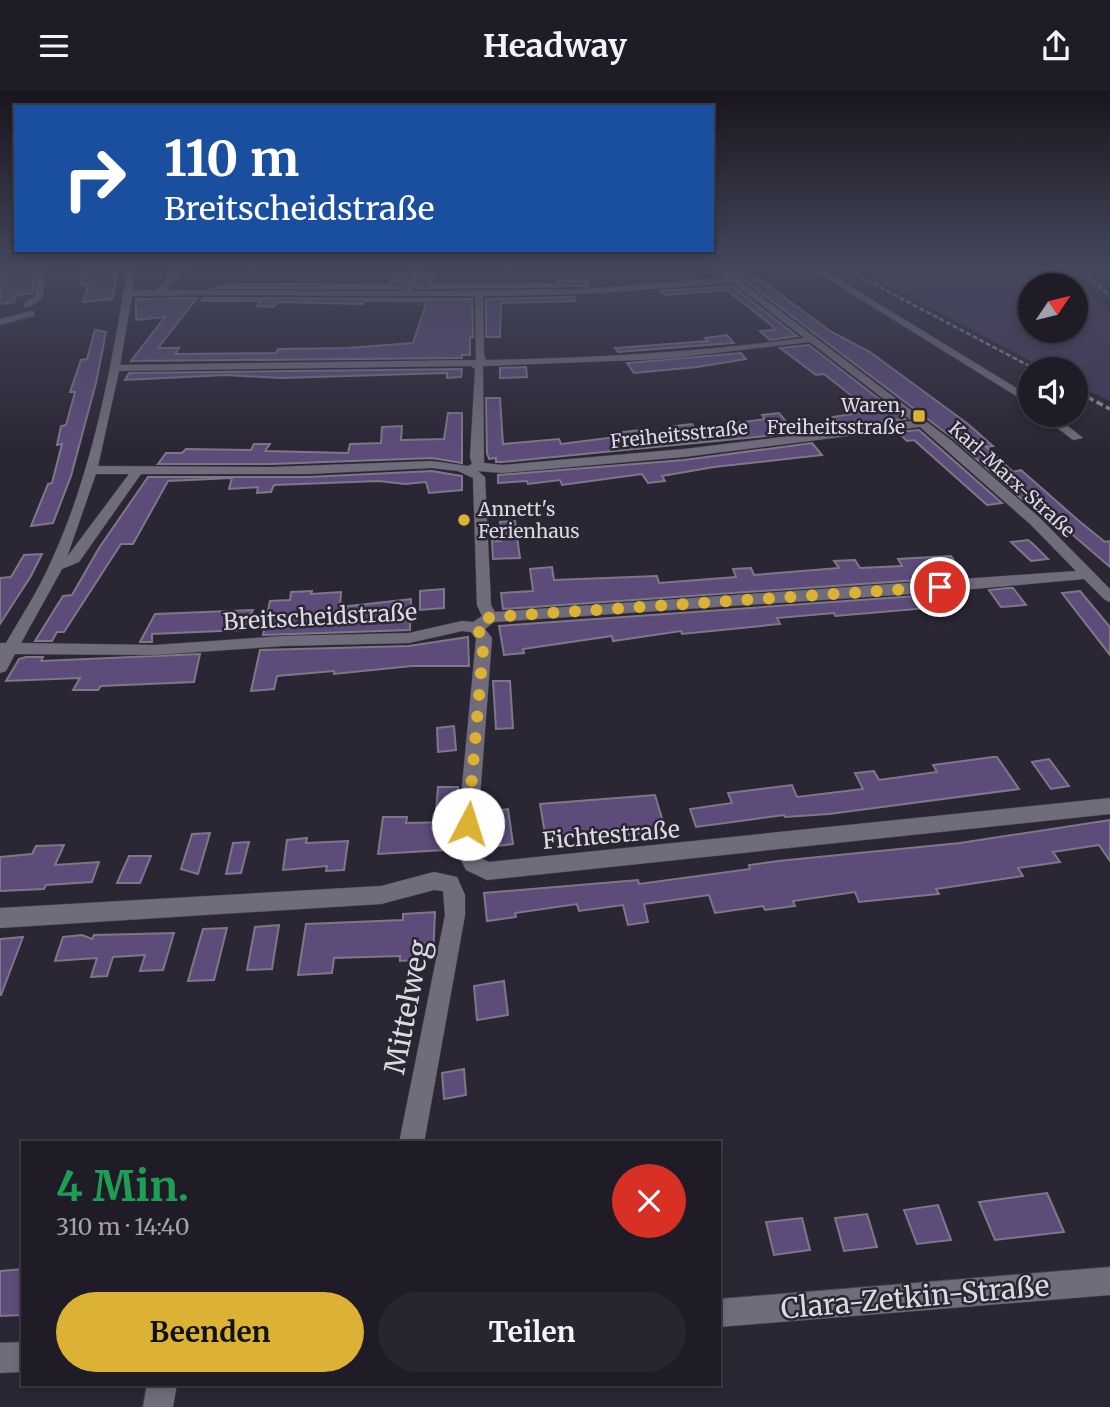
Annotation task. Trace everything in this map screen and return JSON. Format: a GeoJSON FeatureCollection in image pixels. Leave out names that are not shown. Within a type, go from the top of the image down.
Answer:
{"type":"FeatureCollection","features":[{"type":"Feature","properties":{"kind":"street"},"geometry":{"type":"LineString","coordinates":[[0,667],[5,648],[57,566],[91,470],[122,327]]}},
{"type":"Feature","properties":{"kind":"street"},"geometry":{"type":"LineString","coordinates":[[0,918],[381,895],[434,881],[450,883],[473,865],[466,850],[484,638],[479,477],[475,468],[480,368],[479,327]]}},
{"type":"Feature","properties":{"kind":"street","name":"Karl-Marx-Straße"},"geometry":{"type":"LineString","coordinates":[[798,327],[924,423],[1035,521],[1110,597]]}},
{"type":"Feature","properties":{"kind":"street"},"geometry":{"type":"LineString","coordinates":[[910,327],[1018,394]]}},
{"type":"Feature","properties":{"kind":"street"},"geometry":{"type":"LineString","coordinates":[[114,368],[479,364],[623,359],[814,339]]}},
{"type":"Feature","properties":{"kind":"street","name":"Freiheitsstraße"},"geometry":{"type":"LineString","coordinates":[[91,470],[276,473],[421,465],[502,469],[650,457],[924,423]]}},
{"type":"Feature","properties":{"kind":"street"},"geometry":{"type":"LineString","coordinates":[[1063,427],[1077,438]]}},
{"type":"Feature","properties":{"kind":"street"},"geometry":{"type":"LineString","coordinates":[[57,566],[74,559],[136,471]]}},
{"type":"Feature","properties":{"kind":"street","name":"Breitscheidstraße"},"geometry":{"type":"LineString","coordinates":[[5,648],[155,650],[283,641],[409,638],[483,622],[1088,574]]}},
{"type":"Feature","properties":{"kind":"street","name":"Fichtestraße"},"geometry":{"type":"LineString","coordinates":[[473,865],[487,870],[678,853],[1110,806]]}},
{"type":"Feature","properties":{"kind":"street","name":"Mittelweg"},"geometry":{"type":"LineString","coordinates":[[411,1141],[455,915],[450,883]]}},
{"type":"Feature","properties":{"kind":"street","name":"Clara-Zetkin-Straße"},"geometry":{"type":"LineString","coordinates":[[721,1313],[1110,1281]]}},
{"type":"Feature","properties":{"kind":"street"},"geometry":{"type":"LineString","coordinates":[[0,1358],[21,1357]]}},
{"type":"Feature","properties":{"kind":"street"},"geometry":{"type":"LineString","coordinates":[[158,1407],[162,1386]]}},
{"type":"Feature","properties":{"kind":"shaded area"},"geometry":{"type":"Polygon","coordinates":[[[968,327],[1018,327],[1018,343],[1088,343],[1088,327],[1110,327],[1110,401],[1088,391],[1088,357],[1023,357],[968,327]]]}},
{"type":"Feature","properties":{"kind":"building"},"geometry":{"type":"Polygon","coordinates":[[[157,327],[174,327],[158,348],[179,348],[175,354],[276,353],[278,349],[413,343],[418,327],[473,327],[470,355],[462,355],[462,358],[131,361],[157,327]]]}},
{"type":"Feature","properties":{"kind":"building"},"geometry":{"type":"Polygon","coordinates":[[[486,327],[500,327],[500,337],[486,337],[486,327]]]}},
{"type":"Feature","properties":{"kind":"building"},"geometry":{"type":"Polygon","coordinates":[[[773,327],[786,327],[797,336],[770,340],[760,331],[775,330],[773,327]]]}},
{"type":"Feature","properties":{"kind":"building"},"geometry":{"type":"Polygon","coordinates":[[[807,327],[825,327],[870,352],[968,424],[993,446],[986,447],[1013,472],[1021,470],[1105,542],[1110,541],[1110,567],[1031,499],[1023,500],[954,439],[807,327]]]}},
{"type":"Feature","properties":{"kind":"building"},"geometry":{"type":"Polygon","coordinates":[[[95,330],[106,332],[96,383],[71,476],[53,523],[31,526],[48,484],[52,483],[62,444],[57,445],[61,426],[66,425],[75,392],[70,392],[81,360],[87,359],[95,330]]]}},
{"type":"Feature","properties":{"kind":"building"},"geometry":{"type":"Polygon","coordinates":[[[727,335],[734,343],[618,352],[615,348],[708,341],[705,338],[727,335]]]}},
{"type":"Feature","properties":{"kind":"building"},"geometry":{"type":"Polygon","coordinates":[[[809,345],[905,419],[842,427],[833,417],[871,411],[824,374],[816,375],[780,348],[809,345]]]}},
{"type":"Feature","properties":{"kind":"building"},"geometry":{"type":"Polygon","coordinates":[[[741,353],[746,359],[634,373],[627,363],[741,353]]]}},
{"type":"Feature","properties":{"kind":"building"},"geometry":{"type":"Polygon","coordinates":[[[526,367],[527,377],[500,378],[500,368],[526,367]]]}},
{"type":"Feature","properties":{"kind":"building"},"geometry":{"type":"Polygon","coordinates":[[[462,369],[461,377],[447,378],[447,373],[281,378],[226,375],[125,380],[129,373],[462,369]]]}},
{"type":"Feature","properties":{"kind":"building"},"geometry":{"type":"Polygon","coordinates":[[[486,398],[500,398],[503,444],[559,439],[561,444],[624,436],[622,432],[641,430],[644,435],[679,431],[675,426],[692,424],[698,432],[739,427],[736,423],[765,419],[762,415],[779,413],[796,433],[496,462],[496,458],[489,459],[487,453],[486,398]]]}},
{"type":"Feature","properties":{"kind":"building"},"geometry":{"type":"Polygon","coordinates":[[[448,413],[462,413],[462,463],[432,458],[272,464],[158,464],[166,453],[182,453],[186,449],[251,450],[254,444],[270,444],[265,451],[348,453],[350,444],[381,443],[382,427],[402,426],[401,440],[444,439],[448,413]]]}},
{"type":"Feature","properties":{"kind":"building"},"geometry":{"type":"Polygon","coordinates":[[[919,430],[1002,503],[987,505],[914,440],[907,441],[898,432],[919,430]]]}},
{"type":"Feature","properties":{"kind":"building"},"geometry":{"type":"Polygon","coordinates":[[[812,443],[822,455],[714,467],[662,476],[665,481],[648,483],[642,474],[562,485],[560,480],[528,484],[527,481],[498,483],[498,475],[684,460],[812,443]]]}},
{"type":"Feature","properties":{"kind":"building"},"geometry":{"type":"Polygon","coordinates":[[[432,471],[462,476],[462,490],[429,493],[426,482],[405,484],[379,481],[274,485],[271,492],[257,493],[258,487],[229,489],[232,478],[168,481],[133,544],[121,544],[64,632],[57,632],[52,641],[35,641],[63,596],[72,595],[99,548],[148,477],[308,477],[432,471]]]}},
{"type":"Feature","properties":{"kind":"building"},"geometry":{"type":"Polygon","coordinates":[[[515,521],[520,558],[493,559],[492,541],[501,541],[500,522],[515,521]]]}},
{"type":"Feature","properties":{"kind":"building"},"geometry":{"type":"Polygon","coordinates":[[[1028,540],[1048,559],[1031,561],[1011,542],[1028,540]]]}},
{"type":"Feature","properties":{"kind":"building"},"geometry":{"type":"Polygon","coordinates":[[[42,554],[0,624],[0,578],[11,577],[24,555],[42,554]]]}},
{"type":"Feature","properties":{"kind":"building"},"geometry":{"type":"Polygon","coordinates":[[[951,556],[961,571],[928,573],[932,579],[503,609],[501,593],[533,591],[530,569],[552,567],[554,580],[657,576],[659,583],[736,577],[733,569],[751,568],[754,575],[839,568],[834,561],[855,560],[860,568],[902,566],[898,559],[951,556]]]}},
{"type":"Feature","properties":{"kind":"building"},"geometry":{"type":"Polygon","coordinates":[[[1013,588],[1026,605],[1001,607],[989,590],[1013,588]]]}},
{"type":"Feature","properties":{"kind":"building"},"geometry":{"type":"Polygon","coordinates":[[[444,589],[444,608],[420,610],[420,591],[444,589]]]}},
{"type":"Feature","properties":{"kind":"building"},"geometry":{"type":"Polygon","coordinates":[[[312,591],[311,594],[341,592],[340,607],[411,599],[410,630],[263,635],[270,601],[290,600],[291,592],[312,591]]]}},
{"type":"Feature","properties":{"kind":"building"},"geometry":{"type":"Polygon","coordinates":[[[1080,591],[1110,627],[1110,655],[1062,593],[1080,591]]]}},
{"type":"Feature","properties":{"kind":"building"},"geometry":{"type":"Polygon","coordinates":[[[944,594],[952,606],[777,618],[780,624],[682,634],[681,631],[613,641],[612,636],[523,649],[524,653],[504,655],[499,626],[944,594]]]}},
{"type":"Feature","properties":{"kind":"building"},"geometry":{"type":"Polygon","coordinates":[[[253,610],[243,630],[152,634],[152,642],[140,642],[155,614],[253,610]]]}},
{"type":"Feature","properties":{"kind":"building"},"geometry":{"type":"Polygon","coordinates":[[[468,637],[469,666],[412,666],[334,674],[334,671],[277,676],[274,689],[251,691],[260,650],[409,646],[468,637]]]}},
{"type":"Feature","properties":{"kind":"building"},"geometry":{"type":"Polygon","coordinates":[[[200,654],[194,682],[101,686],[98,690],[73,690],[80,678],[6,681],[19,659],[26,657],[43,657],[41,661],[200,654]]]}},
{"type":"Feature","properties":{"kind":"building"},"geometry":{"type":"Polygon","coordinates":[[[493,681],[510,681],[513,728],[496,729],[493,681]]]}},
{"type":"Feature","properties":{"kind":"building"},"geometry":{"type":"Polygon","coordinates":[[[454,726],[456,750],[438,752],[437,728],[454,726]]]}},
{"type":"Feature","properties":{"kind":"building"},"geometry":{"type":"Polygon","coordinates":[[[997,757],[1019,789],[829,814],[784,815],[696,827],[690,809],[732,803],[728,793],[792,785],[797,797],[863,789],[855,773],[874,771],[879,780],[937,772],[933,765],[997,757]]]}},
{"type":"Feature","properties":{"kind":"building"},"geometry":{"type":"Polygon","coordinates":[[[1049,759],[1069,786],[1051,789],[1032,762],[1049,759]]]}},
{"type":"Feature","properties":{"kind":"building"},"geometry":{"type":"Polygon","coordinates":[[[438,787],[458,787],[457,810],[436,811],[438,787]]]}},
{"type":"Feature","properties":{"kind":"building"},"geometry":{"type":"Polygon","coordinates":[[[655,795],[666,832],[593,837],[593,834],[546,840],[540,804],[655,795]]]}},
{"type":"Feature","properties":{"kind":"building"},"geometry":{"type":"Polygon","coordinates":[[[508,809],[513,844],[489,847],[485,812],[508,809]]]}},
{"type":"Feature","properties":{"kind":"building"},"geometry":{"type":"Polygon","coordinates":[[[383,817],[407,817],[406,823],[448,822],[445,850],[378,854],[383,817]]]}},
{"type":"Feature","properties":{"kind":"building"},"geometry":{"type":"Polygon","coordinates":[[[1110,820],[1110,861],[1099,845],[1053,852],[1060,862],[1018,868],[1023,876],[936,889],[939,894],[859,902],[855,892],[793,901],[795,906],[765,910],[763,906],[715,913],[709,895],[644,904],[648,922],[628,925],[623,905],[579,911],[577,904],[515,913],[516,917],[487,921],[484,893],[638,880],[639,884],[750,869],[749,865],[778,861],[960,843],[1110,820]]]}},
{"type":"Feature","properties":{"kind":"building"},"geometry":{"type":"Polygon","coordinates":[[[210,833],[198,874],[181,869],[192,834],[210,833]]]}},
{"type":"Feature","properties":{"kind":"building"},"geometry":{"type":"Polygon","coordinates":[[[307,838],[306,843],[348,841],[344,870],[326,871],[327,866],[283,870],[287,840],[307,838]]]}},
{"type":"Feature","properties":{"kind":"building"},"geometry":{"type":"Polygon","coordinates":[[[249,842],[241,873],[226,874],[233,843],[249,842]]]}},
{"type":"Feature","properties":{"kind":"building"},"geometry":{"type":"Polygon","coordinates":[[[64,845],[55,865],[99,862],[92,882],[46,885],[44,889],[0,891],[0,857],[32,854],[36,846],[64,845]]]}},
{"type":"Feature","properties":{"kind":"building"},"geometry":{"type":"Polygon","coordinates":[[[129,856],[151,856],[140,883],[117,883],[129,856]]]}},
{"type":"Feature","properties":{"kind":"building"},"geometry":{"type":"Polygon","coordinates":[[[435,912],[433,959],[400,961],[400,956],[334,958],[332,973],[298,975],[306,924],[403,920],[403,914],[435,912]]]}},
{"type":"Feature","properties":{"kind":"building"},"geometry":{"type":"Polygon","coordinates":[[[279,925],[272,969],[247,970],[255,927],[279,925]]]}},
{"type":"Feature","properties":{"kind":"building"},"geometry":{"type":"Polygon","coordinates":[[[227,928],[214,980],[188,981],[203,929],[227,928]]]}},
{"type":"Feature","properties":{"kind":"building"},"geometry":{"type":"Polygon","coordinates":[[[174,933],[163,970],[140,971],[145,955],[113,957],[107,976],[91,977],[97,958],[55,961],[63,937],[82,935],[92,939],[94,935],[174,933]]]}},
{"type":"Feature","properties":{"kind":"building"},"geometry":{"type":"Polygon","coordinates":[[[23,937],[1,995],[0,995],[0,939],[23,937]]]}},
{"type":"Feature","properties":{"kind":"building"},"geometry":{"type":"Polygon","coordinates":[[[504,981],[508,1015],[477,1020],[474,986],[504,981]]]}},
{"type":"Feature","properties":{"kind":"building"},"geometry":{"type":"Polygon","coordinates":[[[464,1069],[466,1095],[444,1099],[442,1073],[464,1069]]]}},
{"type":"Feature","properties":{"kind":"building"},"geometry":{"type":"Polygon","coordinates":[[[1047,1193],[1064,1232],[995,1240],[979,1202],[1047,1193]]]}},
{"type":"Feature","properties":{"kind":"building"},"geometry":{"type":"Polygon","coordinates":[[[938,1205],[951,1240],[917,1244],[904,1210],[938,1205]]]}},
{"type":"Feature","properties":{"kind":"building"},"geometry":{"type":"Polygon","coordinates":[[[867,1214],[877,1247],[844,1251],[835,1218],[867,1214]]]}},
{"type":"Feature","properties":{"kind":"building"},"geometry":{"type":"Polygon","coordinates":[[[802,1218],[810,1250],[774,1255],[766,1222],[802,1218]]]}},
{"type":"Feature","properties":{"kind":"building"},"geometry":{"type":"Polygon","coordinates":[[[21,1269],[21,1315],[0,1316],[0,1271],[21,1269]]]}},
{"type":"Feature","properties":{"kind":"railway"},"geometry":{"type":"LineString","coordinates":[[956,327],[1018,360]]}},
{"type":"Feature","properties":{"kind":"railway"},"geometry":{"type":"LineString","coordinates":[[1088,397],[1110,409]]}},
{"type":"Feature","properties":{"kind":"place","name":"Waren, Freiheitsstraße"},"geometry":{"type":"Point","coordinates":[919,416]}},
{"type":"Feature","properties":{"kind":"place","name":"Annett's Ferienhaus"},"geometry":{"type":"Point","coordinates":[464,520]}},
{"type":"Feature","properties":{"kind":"route"},"geometry":{"type":"LineString","coordinates":[[468,824],[484,638],[476,628],[490,617],[940,587]]}}]}
